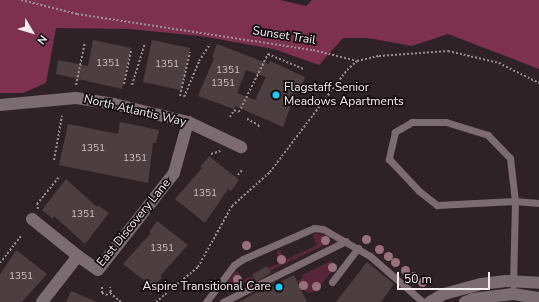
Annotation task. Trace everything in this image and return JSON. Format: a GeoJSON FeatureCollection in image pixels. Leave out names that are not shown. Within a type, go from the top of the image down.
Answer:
{"type":"FeatureCollection","features":[{"type":"Feature","properties":{"kind":"street","name":"North Atlantis Way"},"geometry":{"type":"LineString","coordinates":[[0,106],[76,98],[114,104],[188,122],[241,147]]}},
{"type":"Feature","properties":{"kind":"street","name":"East Discovery Lane"},"geometry":{"type":"LineString","coordinates":[[42,302],[78,256],[98,270],[174,173],[188,122]]}},
{"type":"Feature","properties":{"kind":"street"},"geometry":{"type":"LineString","coordinates":[[35,215],[78,256]]}},
{"type":"Feature","properties":{"kind":"street"},"geometry":{"type":"LineString","coordinates":[[430,302],[444,294],[481,284],[513,281],[539,283]]}},
{"type":"Feature","properties":{"kind":"street"},"geometry":{"type":"LineString","coordinates":[[465,302],[473,299],[513,294],[539,298]]}},
{"type":"Feature","properties":{"kind":"lane"},"geometry":{"type":"LineString","coordinates":[[513,294],[514,201],[510,158],[488,135],[446,122],[412,122],[395,132],[389,159],[419,191],[437,205],[514,201],[539,203]]}},
{"type":"Feature","properties":{"kind":"lane"},"geometry":{"type":"LineString","coordinates":[[206,302],[234,265],[243,259],[314,228],[323,229],[358,248],[395,275],[423,302]]}},
{"type":"Feature","properties":{"kind":"lane"},"geometry":{"type":"LineString","coordinates":[[223,302],[346,241]]}},
{"type":"Feature","properties":{"kind":"lane"},"geometry":{"type":"LineString","coordinates":[[332,282],[358,248]]}},
{"type":"Feature","properties":{"kind":"path","name":"Sunset Trail"},"geometry":{"type":"LineString","coordinates":[[20,0],[77,14],[313,50],[357,61],[379,56],[448,51],[499,63],[539,83]]}},
{"type":"Feature","properties":{"kind":"path"},"geometry":{"type":"LineString","coordinates":[[76,85],[85,42]]}},
{"type":"Feature","properties":{"kind":"path"},"geometry":{"type":"LineString","coordinates":[[132,85],[144,42]]}},
{"type":"Feature","properties":{"kind":"path"},"geometry":{"type":"LineString","coordinates":[[184,97],[197,65],[210,44]]}},
{"type":"Feature","properties":{"kind":"path"},"geometry":{"type":"LineString","coordinates":[[124,84],[131,51]]}},
{"type":"Feature","properties":{"kind":"path"},"geometry":{"type":"LineString","coordinates":[[180,96],[190,52]]}},
{"type":"Feature","properties":{"kind":"path"},"geometry":{"type":"LineString","coordinates":[[230,117],[234,110],[240,112],[268,54],[303,69]]}},
{"type":"Feature","properties":{"kind":"path"},"geometry":{"type":"LineString","coordinates":[[156,302],[198,267],[232,206],[270,172],[347,70],[357,61]]}},
{"type":"Feature","properties":{"kind":"path"},"geometry":{"type":"LineString","coordinates":[[54,160],[62,116]]}},
{"type":"Feature","properties":{"kind":"path"},"geometry":{"type":"LineString","coordinates":[[247,119],[259,125],[257,129]]}},
{"type":"Feature","properties":{"kind":"path"},"geometry":{"type":"LineString","coordinates":[[211,154],[220,152],[222,147]]}},
{"type":"Feature","properties":{"kind":"path"},"geometry":{"type":"LineString","coordinates":[[238,175],[242,170]]}},
{"type":"Feature","properties":{"kind":"path"},"geometry":{"type":"LineString","coordinates":[[35,215],[37,204],[60,176]]}},
{"type":"Feature","properties":{"kind":"path"},"geometry":{"type":"LineString","coordinates":[[0,263],[21,236]]}},
{"type":"Feature","properties":{"kind":"path"},"geometry":{"type":"LineString","coordinates":[[102,287],[103,294],[110,293],[121,302]]}},
{"type":"Feature","properties":{"kind":"path"},"geometry":{"type":"LineString","coordinates":[[110,287],[110,293]]}},
{"type":"Feature","properties":{"kind":"shaded area"},"geometry":{"type":"Polygon","coordinates":[[[0,0],[280,0],[306,6],[312,0],[539,0],[539,69],[448,34],[412,46],[368,38],[343,38],[319,65],[274,49],[200,36],[130,29],[56,28],[46,83],[23,93],[0,93],[0,0]]]}},
{"type":"Feature","properties":{"kind":"shaded area"},"geometry":{"type":"Polygon","coordinates":[[[315,233],[326,236],[329,239],[329,243],[270,271],[268,268],[279,263],[277,251],[280,250],[285,260],[317,245],[313,236],[315,233]]]}},
{"type":"Feature","properties":{"kind":"shaded area"},"geometry":{"type":"Polygon","coordinates":[[[331,261],[336,266],[316,291],[309,293],[302,289],[298,281],[303,277],[302,275],[331,261]]]}},
{"type":"Feature","properties":{"kind":"shaded area"},"geometry":{"type":"Polygon","coordinates":[[[237,271],[243,280],[252,276],[254,279],[231,288],[227,282],[237,271]]]}},
{"type":"Feature","properties":{"kind":"building"},"geometry":{"type":"Polygon","coordinates":[[[93,40],[131,48],[122,89],[56,74],[58,60],[88,66],[93,40]]]}},
{"type":"Feature","properties":{"kind":"building"},"geometry":{"type":"Polygon","coordinates":[[[152,40],[190,48],[181,90],[143,82],[152,40]]]}},
{"type":"Feature","properties":{"kind":"building"},"geometry":{"type":"Polygon","coordinates":[[[217,44],[269,64],[270,61],[305,77],[300,90],[297,89],[283,127],[235,106],[234,109],[198,96],[214,58],[212,57],[217,44]],[[246,70],[237,93],[255,100],[266,77],[246,70]]]}},
{"type":"Feature","properties":{"kind":"building"},"geometry":{"type":"Polygon","coordinates":[[[120,122],[159,130],[156,143],[153,143],[148,183],[59,165],[68,124],[118,134],[120,122]]]}},
{"type":"Feature","properties":{"kind":"building"},"geometry":{"type":"Polygon","coordinates":[[[209,156],[239,180],[231,191],[228,189],[205,223],[175,199],[202,168],[200,167],[209,156]]]}},
{"type":"Feature","properties":{"kind":"building"},"geometry":{"type":"Polygon","coordinates":[[[66,179],[97,207],[98,205],[109,213],[85,244],[54,216],[53,219],[42,210],[66,179]]]}},
{"type":"Feature","properties":{"kind":"building"},"geometry":{"type":"Polygon","coordinates":[[[157,221],[188,245],[160,276],[162,277],[154,288],[123,264],[151,233],[149,232],[157,221]]]}},
{"type":"Feature","properties":{"kind":"building"},"geometry":{"type":"Polygon","coordinates":[[[16,250],[47,274],[22,302],[0,302],[0,275],[16,250]]]}},
{"type":"Feature","properties":{"kind":"building"},"geometry":{"type":"Polygon","coordinates":[[[367,262],[394,284],[381,302],[336,302],[367,262]]]}},
{"type":"Feature","properties":{"kind":"building"},"geometry":{"type":"Polygon","coordinates":[[[267,266],[271,273],[256,281],[252,274],[267,266]]]}},
{"type":"Feature","properties":{"kind":"building","name":"Aspire Transitional Care"},"geometry":{"type":"Polygon","coordinates":[[[294,275],[307,302],[239,302],[275,282],[276,284],[294,275]]]}},
{"type":"Feature","properties":{"kind":"building"},"geometry":{"type":"Polygon","coordinates":[[[71,291],[97,302],[66,302],[71,291]]]}},
{"type":"Feature","properties":{"kind":"place","name":"Flagstaff Senior Meadows Apartments"},"geometry":{"type":"Point","coordinates":[276,95]}},
{"type":"Feature","properties":{"kind":"place","name":"Aspire Transitional Care"},"geometry":{"type":"Point","coordinates":[279,287]}}]}
